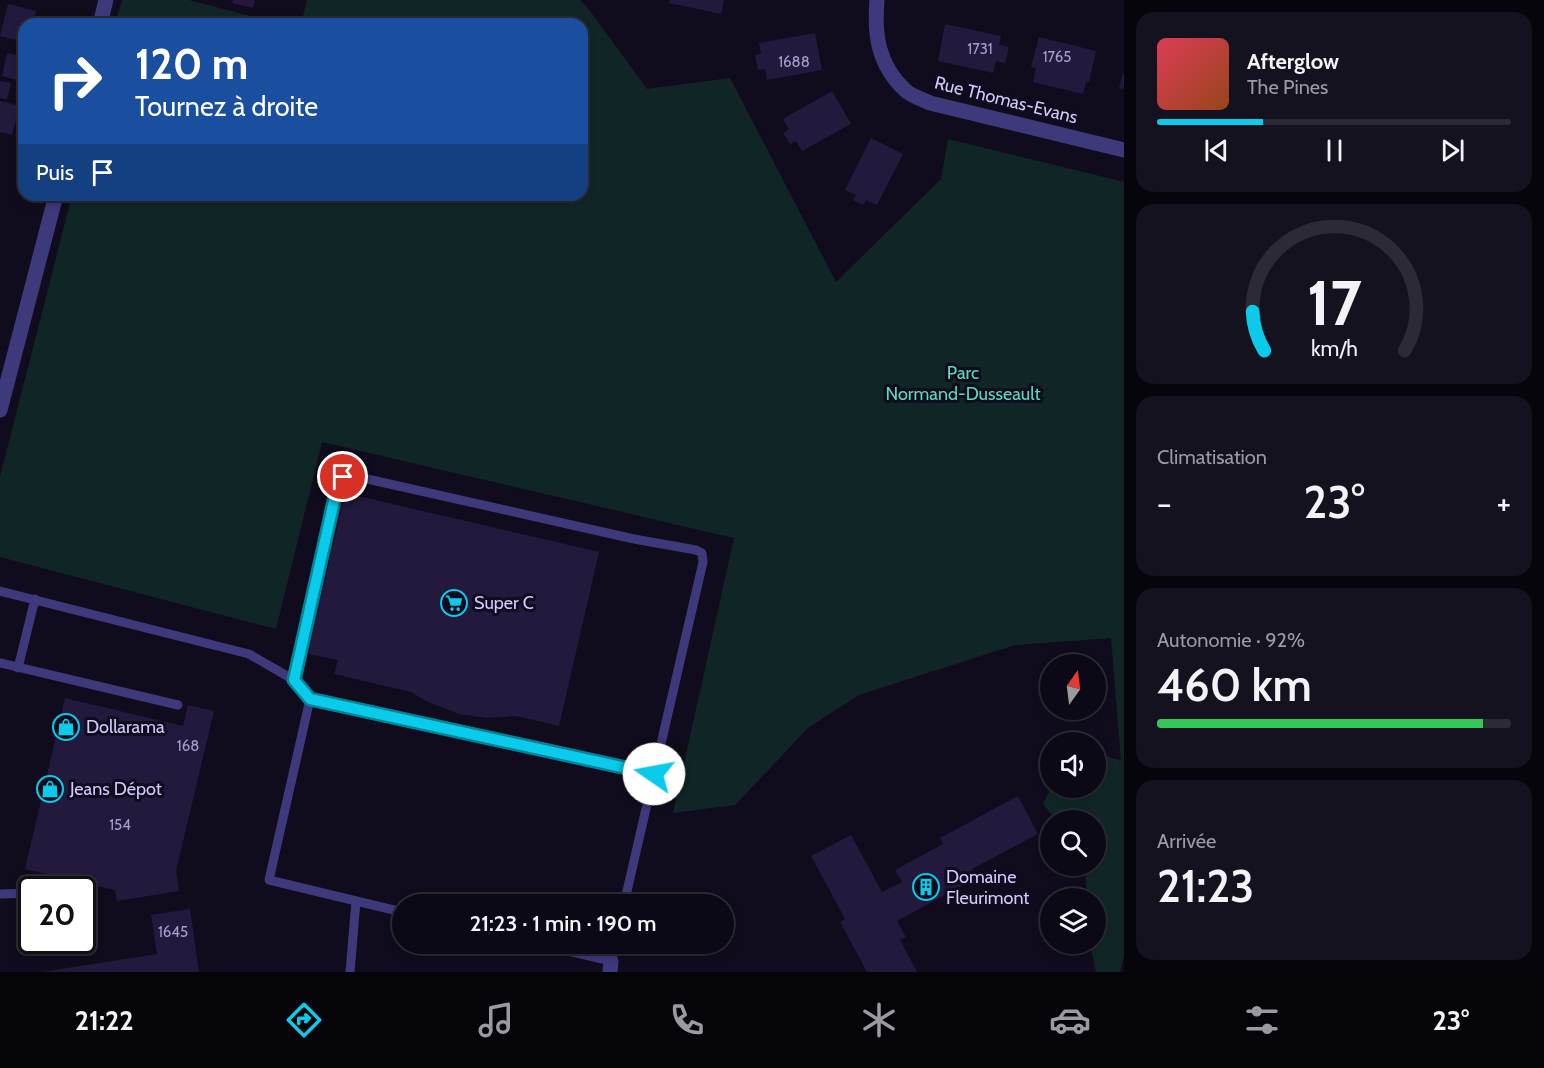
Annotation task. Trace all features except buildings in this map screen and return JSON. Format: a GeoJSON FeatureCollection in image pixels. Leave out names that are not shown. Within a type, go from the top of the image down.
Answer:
{"type":"FeatureCollection","features":[{"type":"Feature","properties":{"kind":"street"},"geometry":{"type":"LineString","coordinates":[[102,18],[106,0]]}},
{"type":"Feature","properties":{"kind":"street","name":"Rue Thomas-Evans"},"geometry":{"type":"LineString","coordinates":[[877,0],[875,28],[879,51],[906,91],[930,103],[1124,150]]}},
{"type":"Feature","properties":{"kind":"street"},"geometry":{"type":"LineString","coordinates":[[0,410],[54,201]]}},
{"type":"Feature","properties":{"kind":"lane"},"geometry":{"type":"LineString","coordinates":[[294,680],[338,483],[343,477],[354,476],[634,539],[696,550],[702,554],[703,562],[626,894]]}},
{"type":"Feature","properties":{"kind":"lane"},"geometry":{"type":"LineString","coordinates":[[0,591],[249,654],[294,680],[310,699],[654,774]]}},
{"type":"Feature","properties":{"kind":"lane"},"geometry":{"type":"LineString","coordinates":[[18,668],[35,599]]}},
{"type":"Feature","properties":{"kind":"lane"},"geometry":{"type":"LineString","coordinates":[[0,663],[178,705]]}},
{"type":"Feature","properties":{"kind":"lane"},"geometry":{"type":"LineString","coordinates":[[310,699],[269,880],[392,910]]}},
{"type":"Feature","properties":{"kind":"lane"},"geometry":{"type":"LineString","coordinates":[[0,894],[18,893]]}},
{"type":"Feature","properties":{"kind":"lane"},"geometry":{"type":"LineString","coordinates":[[351,972],[356,901]]}},
{"type":"Feature","properties":{"kind":"lane"},"geometry":{"type":"LineString","coordinates":[[571,954],[610,966]]}},
{"type":"Feature","properties":{"kind":"green space"},"geometry":{"type":"Polygon","coordinates":[[[122,0],[189,0],[258,18],[117,18],[122,0]]]}},
{"type":"Feature","properties":{"kind":"green space","name":"Parc Normand-Dusseault"},"geometry":{"type":"Polygon","coordinates":[[[307,0],[580,0],[647,89],[730,78],[836,282],[941,179],[948,139],[1124,182],[1124,956],[1120,972],[1096,972],[1092,954],[1106,954],[1106,888],[1086,888],[1086,876],[1106,876],[1106,810],[1048,810],[1043,804],[1046,798],[1106,798],[1106,756],[1121,761],[1111,638],[1015,645],[859,695],[809,727],[735,805],[673,813],[734,538],[322,442],[276,629],[0,557],[0,477],[70,201],[588,201],[588,18],[302,18],[307,0]]]}},
{"type":"Feature","properties":{"kind":"place","name":"Super C"},"geometry":{"type":"Point","coordinates":[454,603]}},
{"type":"Feature","properties":{"kind":"place","name":"Dollarama"},"geometry":{"type":"Point","coordinates":[66,727]}},
{"type":"Feature","properties":{"kind":"place","name":"Jeans Dépot"},"geometry":{"type":"Point","coordinates":[50,789]}},
{"type":"Feature","properties":{"kind":"place","name":"Domaine Fleurimont"},"geometry":{"type":"Point","coordinates":[926,887]}},
{"type":"Feature","properties":{"kind":"route"},"geometry":{"type":"LineString","coordinates":[[343,477],[338,483],[294,680],[310,699],[654,774]]}}]}
